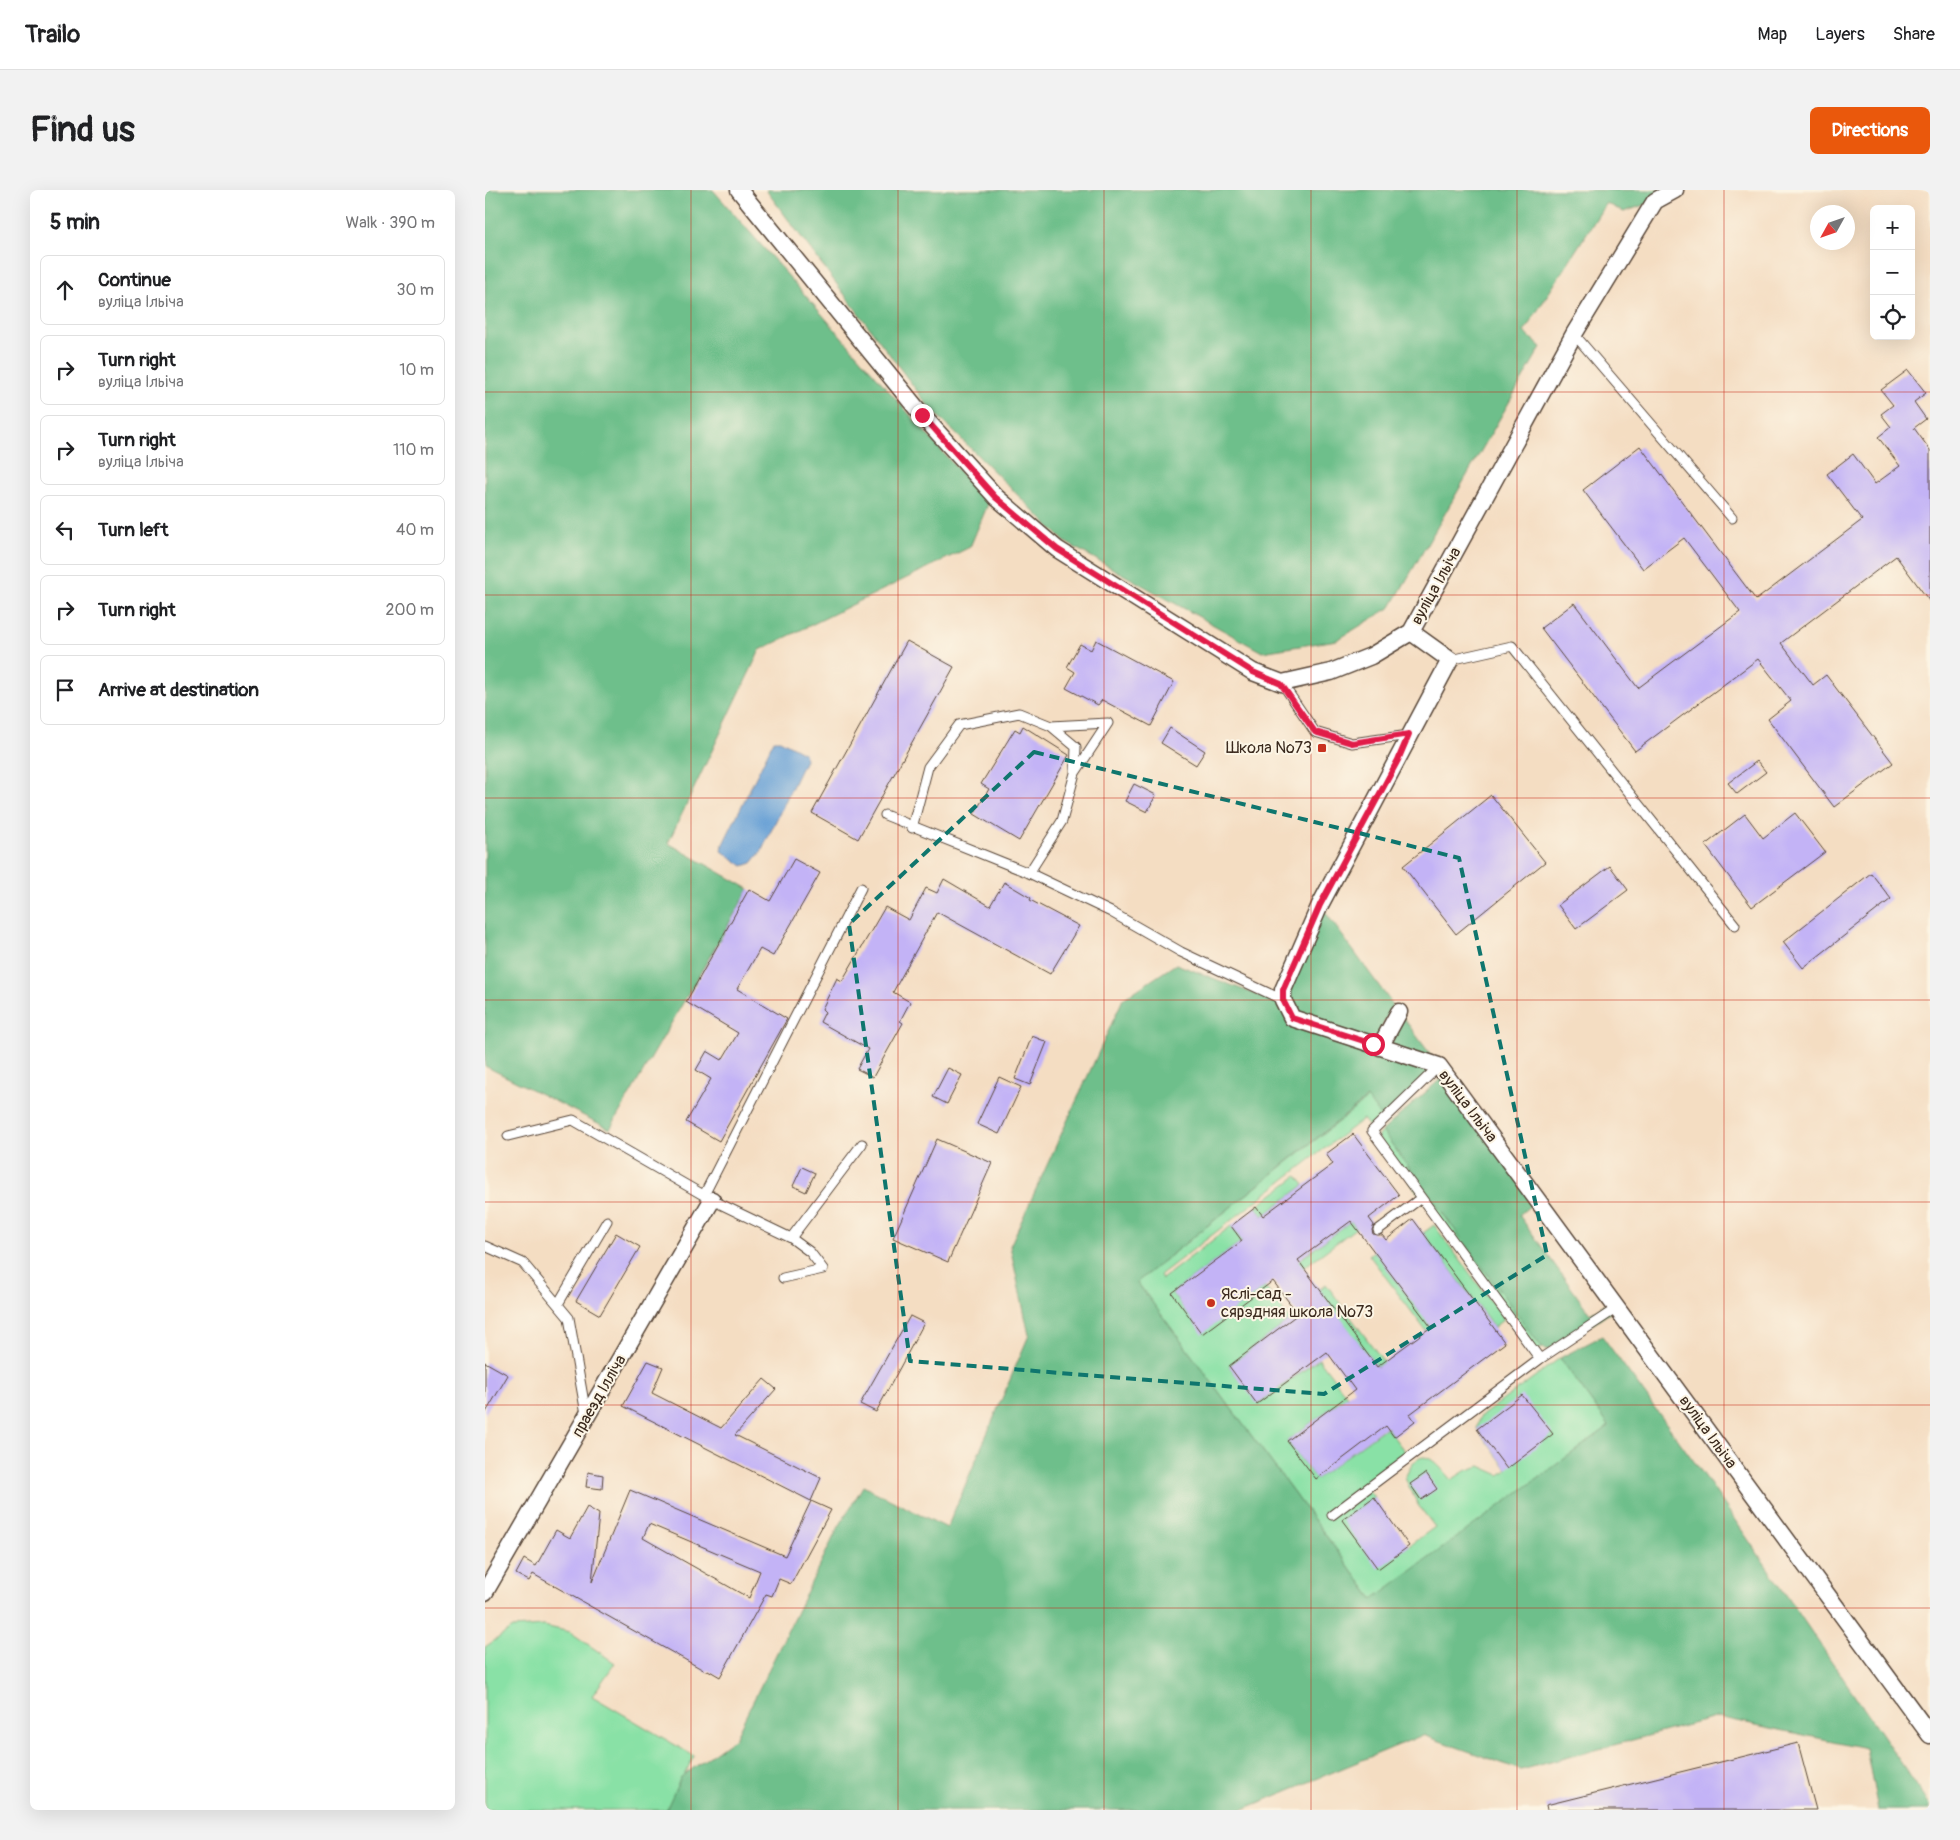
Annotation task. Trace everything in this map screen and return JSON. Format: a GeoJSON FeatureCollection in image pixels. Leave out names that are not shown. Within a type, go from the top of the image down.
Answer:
{"type":"FeatureCollection","features":[{"type":"Feature","properties":{"kind":"street"},"geometry":{"type":"LineString","coordinates":[[739,190],[922,415],[995,497],[1057,549],[1253,672],[1281,684],[1331,672],[1371,656],[1411,632]]}},
{"type":"Feature","properties":{"kind":"street","name":"вуліца Ільіча"},"geometry":{"type":"LineString","coordinates":[[1450,660],[1411,632],[1574,334],[1655,201],[1675,190]]}},
{"type":"Feature","properties":{"kind":"street"},"geometry":{"type":"LineString","coordinates":[[1283,1000],[1283,990],[1320,905],[1398,760],[1409,734],[1450,660]]}},
{"type":"Feature","properties":{"kind":"street","name":"вуліца Ільіча"},"geometry":{"type":"LineString","coordinates":[[1283,1000],[1292,1018],[1439,1066],[1930,1736]]}},
{"type":"Feature","properties":{"kind":"street"},"geometry":{"type":"LineString","coordinates":[[1380,1047],[1399,1012]]}},
{"type":"Feature","properties":{"kind":"street","name":"праезд Ілліча"},"geometry":{"type":"LineString","coordinates":[[485,1592],[586,1417],[708,1197]]}},
{"type":"Feature","properties":{"kind":"lane"},"geometry":{"type":"LineString","coordinates":[[1574,334],[1732,518]]}},
{"type":"Feature","properties":{"kind":"lane"},"geometry":{"type":"LineString","coordinates":[[1450,660],[1512,646],[1735,925]]}},
{"type":"Feature","properties":{"kind":"lane"},"geometry":{"type":"LineString","coordinates":[[1281,684],[1315,732],[1352,743],[1409,734]]}},
{"type":"Feature","properties":{"kind":"lane"},"geometry":{"type":"LineString","coordinates":[[912,828],[928,767],[959,725],[1019,713],[1051,726],[1076,747],[1075,773],[1062,821],[1029,873]]}},
{"type":"Feature","properties":{"kind":"lane"},"geometry":{"type":"LineString","coordinates":[[1051,726],[1108,723],[1075,773]]}},
{"type":"Feature","properties":{"kind":"lane"},"geometry":{"type":"LineString","coordinates":[[885,816],[1029,873],[1111,912],[1181,952],[1283,1000]]}},
{"type":"Feature","properties":{"kind":"lane"},"geometry":{"type":"LineString","coordinates":[[708,1197],[861,888]]}},
{"type":"Feature","properties":{"kind":"lane"},"geometry":{"type":"LineString","coordinates":[[1439,1066],[1372,1131],[1540,1359]]}},
{"type":"Feature","properties":{"kind":"lane"},"geometry":{"type":"LineString","coordinates":[[508,1136],[573,1120],[708,1197],[791,1238],[810,1252],[823,1269],[783,1278]]}},
{"type":"Feature","properties":{"kind":"lane"},"geometry":{"type":"LineString","coordinates":[[791,1238],[862,1144]]}},
{"type":"Feature","properties":{"kind":"lane"},"geometry":{"type":"LineString","coordinates":[[1378,1230],[1421,1198]]}},
{"type":"Feature","properties":{"kind":"lane"},"geometry":{"type":"LineString","coordinates":[[558,1304],[607,1221]]}},
{"type":"Feature","properties":{"kind":"lane"},"geometry":{"type":"LineString","coordinates":[[485,1246],[523,1263],[569,1318],[586,1417]]}},
{"type":"Feature","properties":{"kind":"lane"},"geometry":{"type":"LineString","coordinates":[[1332,1515],[1540,1359],[1617,1308]]}},
{"type":"Feature","properties":{"kind":"highlighted area"},"geometry":{"type":"Polygon","coordinates":[[[1034,752],[1459,858],[1547,1255],[1324,1394],[910,1361],[849,924],[1034,752]]]}},
{"type":"Feature","properties":{"kind":"green space"},"geometry":{"type":"Polygon","coordinates":[[[485,190],[713,190],[988,504],[970,547],[760,650],[668,843],[749,889],[610,1129],[485,1066],[485,190]]]}},
{"type":"Feature","properties":{"kind":"green space"},"geometry":{"type":"Polygon","coordinates":[[[766,190],[1675,190],[1655,201],[1624,212],[1606,203],[1524,332],[1541,347],[1391,607],[1337,640],[1262,652],[1065,542],[929,407],[766,190]]]}},
{"type":"Feature","properties":{"kind":"green space"},"geometry":{"type":"Polygon","coordinates":[[[1320,905],[1393,1005],[1373,1044],[1292,1018],[1283,1000],[1320,905]]]}},
{"type":"Feature","properties":{"kind":"green space"},"geometry":{"type":"Polygon","coordinates":[[[1176,964],[1278,1003],[1432,1072],[1383,1120],[1367,1098],[1137,1282],[1373,1599],[1609,1426],[1560,1358],[1602,1336],[1704,1475],[1930,1805],[1930,1810],[1878,1810],[1866,1748],[1718,1717],[1521,1770],[1423,1735],[1241,1810],[666,1810],[681,1777],[735,1738],[837,1530],[863,1486],[947,1528],[1029,1335],[1010,1246],[1123,999],[1176,964]]]}},
{"type":"Feature","properties":{"kind":"green space"},"geometry":{"type":"Polygon","coordinates":[[[1399,1012],[1439,1066],[1390,1045],[1399,1012]]]}},
{"type":"Feature","properties":{"kind":"green space"},"geometry":{"type":"Polygon","coordinates":[[[1445,1075],[1537,1200],[1519,1215],[1590,1314],[1611,1300],[1617,1308],[1553,1351],[1542,1348],[1382,1131],[1445,1075]]]}},
{"type":"Feature","properties":{"kind":"green space"},"geometry":{"type":"Polygon","coordinates":[[[1368,1098],[1383,1120],[1372,1131],[1363,1119],[1160,1275],[1162,1279],[1231,1226],[1242,1241],[1172,1293],[1202,1333],[1265,1287],[1290,1320],[1229,1366],[1258,1404],[1319,1359],[1347,1396],[1287,1441],[1316,1479],[1386,1427],[1409,1457],[1367,1489],[1374,1497],[1343,1520],[1378,1568],[1435,1527],[1418,1505],[1405,1478],[1416,1460],[1421,1457],[1432,1460],[1451,1480],[1465,1471],[1480,1466],[1500,1475],[1507,1469],[1477,1429],[1480,1417],[1560,1358],[1609,1426],[1374,1600],[1137,1282],[1368,1098]]]}},
{"type":"Feature","properties":{"kind":"green space"},"geometry":{"type":"Polygon","coordinates":[[[1382,1131],[1542,1348],[1535,1353],[1377,1137],[1382,1131]]]}},
{"type":"Feature","properties":{"kind":"green space"},"geometry":{"type":"Polygon","coordinates":[[[1297,1176],[1304,1185],[1263,1216],[1256,1207],[1297,1176]]]}},
{"type":"Feature","properties":{"kind":"green space"},"geometry":{"type":"Polygon","coordinates":[[[1351,1221],[1356,1228],[1303,1268],[1298,1261],[1351,1221]]]}},
{"type":"Feature","properties":{"kind":"green space"},"geometry":{"type":"Polygon","coordinates":[[[1434,1225],[1504,1319],[1494,1327],[1423,1233],[1434,1225]]]}},
{"type":"Feature","properties":{"kind":"green space"},"geometry":{"type":"Polygon","coordinates":[[[1374,1251],[1431,1327],[1426,1331],[1369,1255],[1374,1251]]]}},
{"type":"Feature","properties":{"kind":"green space"},"geometry":{"type":"Polygon","coordinates":[[[1326,1284],[1384,1362],[1377,1367],[1319,1290],[1326,1284]]]}},
{"type":"Feature","properties":{"kind":"green space"},"geometry":{"type":"Polygon","coordinates":[[[544,1626],[570,1632],[615,1663],[592,1696],[694,1756],[666,1810],[485,1810],[485,1647],[513,1628],[544,1626]]]}},
{"type":"Feature","properties":{"kind":"water"},"geometry":{"type":"Polygon","coordinates":[[[774,740],[780,740],[804,753],[805,760],[761,852],[752,863],[743,866],[722,851],[723,844],[774,740]]]}},
{"type":"Feature","properties":{"kind":"building"},"geometry":{"type":"Polygon","coordinates":[[[1908,370],[1926,393],[1914,402],[1926,419],[1914,428],[1930,450],[1930,602],[1896,556],[1781,643],[1813,685],[1826,675],[1893,763],[1834,807],[1768,719],[1791,701],[1758,659],[1635,751],[1541,628],[1574,603],[1638,688],[1740,612],[1684,538],[1643,569],[1583,490],[1640,446],[1756,600],[1862,520],[1827,474],[1853,454],[1875,484],[1900,466],[1878,437],[1891,427],[1881,414],[1893,405],[1881,390],[1908,370]]]}},
{"type":"Feature","properties":{"kind":"building"},"geometry":{"type":"Polygon","coordinates":[[[1096,640],[1174,682],[1151,726],[1102,700],[1098,705],[1066,688],[1075,672],[1067,667],[1080,644],[1091,650],[1096,640]]]}},
{"type":"Feature","properties":{"kind":"building"},"geometry":{"type":"Polygon","coordinates":[[[907,641],[954,667],[858,839],[812,813],[907,641]]]}},
{"type":"Feature","properties":{"kind":"building"},"geometry":{"type":"Polygon","coordinates":[[[1023,726],[1069,755],[1019,841],[974,814],[989,789],[981,784],[1015,729],[1020,732],[1023,726]]]}},
{"type":"Feature","properties":{"kind":"building"},"geometry":{"type":"Polygon","coordinates":[[[1170,728],[1205,751],[1196,765],[1161,743],[1170,728]]]}},
{"type":"Feature","properties":{"kind":"building"},"geometry":{"type":"Polygon","coordinates":[[[1757,761],[1766,772],[1737,794],[1728,783],[1757,761]]]}},
{"type":"Feature","properties":{"kind":"building"},"geometry":{"type":"Polygon","coordinates":[[[1134,784],[1156,795],[1147,812],[1125,801],[1134,784]]]}},
{"type":"Feature","properties":{"kind":"building"},"geometry":{"type":"Polygon","coordinates":[[[1491,795],[1545,862],[1456,934],[1403,866],[1491,795]]]}},
{"type":"Feature","properties":{"kind":"building"},"geometry":{"type":"Polygon","coordinates":[[[1795,813],[1825,852],[1752,907],[1705,845],[1745,814],[1763,838],[1795,813]]]}},
{"type":"Feature","properties":{"kind":"building"},"geometry":{"type":"Polygon","coordinates":[[[794,859],[820,873],[773,956],[760,949],[737,989],[787,1019],[719,1141],[686,1122],[711,1079],[696,1070],[707,1051],[722,1060],[738,1033],[686,1002],[749,889],[770,901],[794,859]]]}},
{"type":"Feature","properties":{"kind":"building"},"geometry":{"type":"Polygon","coordinates":[[[1610,866],[1628,890],[1576,929],[1558,905],[1610,866]]]}},
{"type":"Feature","properties":{"kind":"building"},"geometry":{"type":"Polygon","coordinates":[[[1871,873],[1891,899],[1803,968],[1783,942],[1871,873]]]}},
{"type":"Feature","properties":{"kind":"building"},"geometry":{"type":"Polygon","coordinates":[[[944,879],[990,906],[1004,882],[1031,898],[1030,900],[1079,926],[1050,974],[937,912],[893,992],[910,1002],[900,1021],[903,1023],[873,1077],[857,1069],[868,1049],[820,1022],[825,1012],[822,1009],[837,978],[842,981],[885,907],[909,920],[926,888],[937,893],[944,879]]]}},
{"type":"Feature","properties":{"kind":"building"},"geometry":{"type":"Polygon","coordinates":[[[1032,1036],[1047,1042],[1030,1085],[1015,1079],[1032,1036]]]}},
{"type":"Feature","properties":{"kind":"building"},"geometry":{"type":"Polygon","coordinates":[[[948,1068],[962,1075],[947,1104],[933,1097],[948,1068]]]}},
{"type":"Feature","properties":{"kind":"building"},"geometry":{"type":"Polygon","coordinates":[[[999,1077],[1021,1087],[999,1134],[977,1124],[999,1077]]]}},
{"type":"Feature","properties":{"kind":"building","name":"Яслі-сад - сярэдняя школа №73"},"geometry":{"type":"Polygon","coordinates":[[[1353,1134],[1399,1195],[1369,1218],[1374,1225],[1373,1234],[1382,1235],[1386,1240],[1413,1219],[1505,1343],[1410,1414],[1415,1421],[1394,1437],[1386,1426],[1316,1479],[1287,1441],[1355,1390],[1327,1352],[1257,1404],[1229,1366],[1298,1314],[1273,1281],[1202,1334],[1172,1293],[1242,1241],[1231,1226],[1256,1207],[1263,1216],[1333,1164],[1326,1154],[1353,1134]],[[1351,1221],[1298,1260],[1377,1367],[1431,1327],[1351,1221]]]}},
{"type":"Feature","properties":{"kind":"building"},"geometry":{"type":"Polygon","coordinates":[[[937,1139],[992,1163],[948,1262],[893,1238],[937,1139]]]}},
{"type":"Feature","properties":{"kind":"building"},"geometry":{"type":"Polygon","coordinates":[[[802,1167],[815,1173],[806,1192],[793,1186],[802,1167]]]}},
{"type":"Feature","properties":{"kind":"building"},"geometry":{"type":"Polygon","coordinates":[[[616,1233],[640,1247],[600,1315],[576,1301],[616,1233]]]}},
{"type":"Feature","properties":{"kind":"building"},"geometry":{"type":"Polygon","coordinates":[[[910,1316],[924,1323],[876,1412],[860,1404],[910,1316]]]}},
{"type":"Feature","properties":{"kind":"building"},"geometry":{"type":"Polygon","coordinates":[[[648,1361],[663,1367],[652,1393],[721,1428],[764,1379],[776,1389],[735,1435],[821,1478],[811,1501],[623,1406],[648,1361]]]}},
{"type":"Feature","properties":{"kind":"building"},"geometry":{"type":"Polygon","coordinates":[[[485,1362],[508,1375],[485,1414],[485,1362]]]}},
{"type":"Feature","properties":{"kind":"building"},"geometry":{"type":"Polygon","coordinates":[[[1522,1395],[1553,1434],[1507,1469],[1477,1429],[1522,1395]]]}},
{"type":"Feature","properties":{"kind":"building"},"geometry":{"type":"Polygon","coordinates":[[[588,1472],[603,1475],[602,1489],[586,1487],[588,1472]]]}},
{"type":"Feature","properties":{"kind":"building"},"geometry":{"type":"Polygon","coordinates":[[[1426,1473],[1437,1489],[1421,1500],[1410,1484],[1426,1473]]]}},
{"type":"Feature","properties":{"kind":"building"},"geometry":{"type":"Polygon","coordinates":[[[630,1490],[785,1556],[811,1501],[831,1510],[791,1584],[779,1579],[772,1596],[766,1594],[720,1677],[708,1670],[707,1672],[533,1574],[529,1581],[516,1574],[524,1559],[536,1566],[556,1530],[570,1538],[587,1507],[599,1514],[592,1582],[630,1490]],[[649,1524],[643,1538],[749,1598],[760,1571],[649,1524]]]}},
{"type":"Feature","properties":{"kind":"building"},"geometry":{"type":"Polygon","coordinates":[[[1374,1497],[1409,1546],[1378,1569],[1342,1520],[1374,1497]]]}},
{"type":"Feature","properties":{"kind":"building"},"geometry":{"type":"Polygon","coordinates":[[[1798,1743],[1816,1810],[1547,1810],[1546,1805],[1798,1743]]]}},
{"type":"Feature","properties":{"kind":"place","name":"Школа №73"},"geometry":{"type":"Point","coordinates":[1322,748]}},
{"type":"Feature","properties":{"kind":"place","name":"Яслі-сад - сярэдняя школа №73"},"geometry":{"type":"Point","coordinates":[1211,1303]}},
{"type":"Feature","properties":{"kind":"route"},"geometry":{"type":"LineString","coordinates":[[922,415],[995,497],[1057,549],[1253,672],[1281,684],[1315,732],[1352,743],[1409,734],[1398,760],[1320,905],[1283,990],[1283,1000],[1292,1018],[1373,1044]]}}]}
